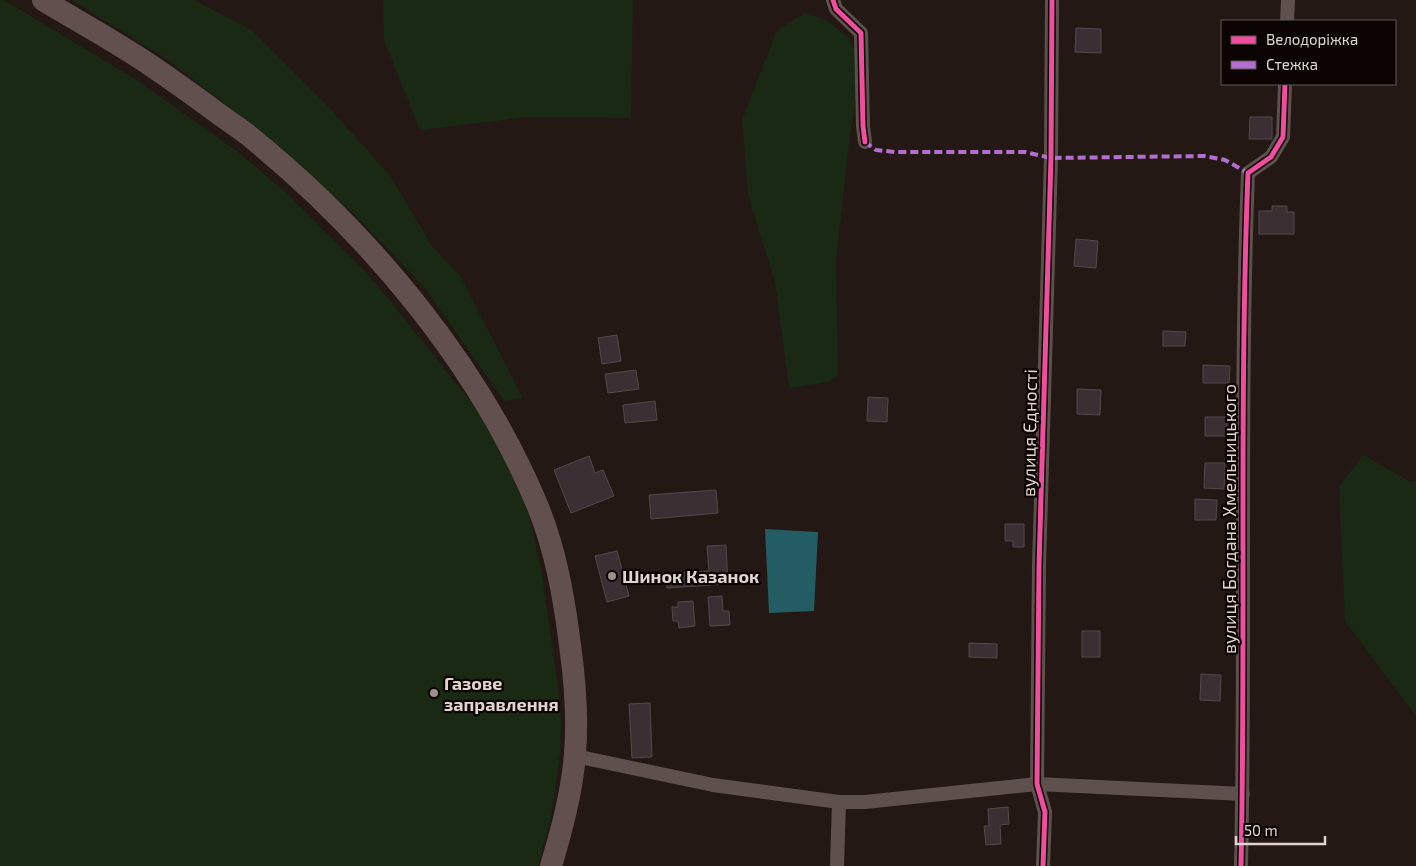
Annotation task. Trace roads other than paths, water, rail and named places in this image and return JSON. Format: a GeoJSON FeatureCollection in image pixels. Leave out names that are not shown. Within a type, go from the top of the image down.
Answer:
{"type":"FeatureCollection","features":[{"type":"Feature","properties":{"kind":"main road"},"geometry":{"type":"LineString","coordinates":[[43,0],[142,59],[246,134],[282,164],[338,216],[378,259],[412,299],[480,395],[512,453],[538,508],[555,560],[567,621],[574,678],[575,756],[566,814],[551,866]]}},
{"type":"Feature","properties":{"kind":"street"},"geometry":{"type":"LineString","coordinates":[[833,0],[836,9],[861,33],[863,126],[866,142]]}},
{"type":"Feature","properties":{"kind":"street","name":"вулиця Єдності"},"geometry":{"type":"LineString","coordinates":[[1043,866],[1045,812],[1037,784],[1039,566],[1050,158],[1052,0]]}},
{"type":"Feature","properties":{"kind":"street"},"geometry":{"type":"LineString","coordinates":[[1287,20],[1288,0]]}},
{"type":"Feature","properties":{"kind":"street","name":"вулиця Богдана Хмельницького"},"geometry":{"type":"LineString","coordinates":[[1241,866],[1243,794],[1244,265],[1248,173],[1272,157],[1283,137],[1285,85]]}},
{"type":"Feature","properties":{"kind":"street"},"geometry":{"type":"LineString","coordinates":[[575,756],[713,785],[839,802],[865,802],[1037,784],[1243,794]]}},
{"type":"Feature","properties":{"kind":"street"},"geometry":{"type":"LineString","coordinates":[[837,866],[839,802]]}},
{"type":"Feature","properties":{"kind":"water"},"geometry":{"type":"Polygon","coordinates":[[[765,529],[818,532],[814,611],[769,613],[765,529]]]}},
{"type":"Feature","properties":{"kind":"place","name":"Шинок Казанок"},"geometry":{"type":"Point","coordinates":[612,576]}},
{"type":"Feature","properties":{"kind":"place","name":"Газове заправлення"},"geometry":{"type":"Point","coordinates":[434,693]}}]}
